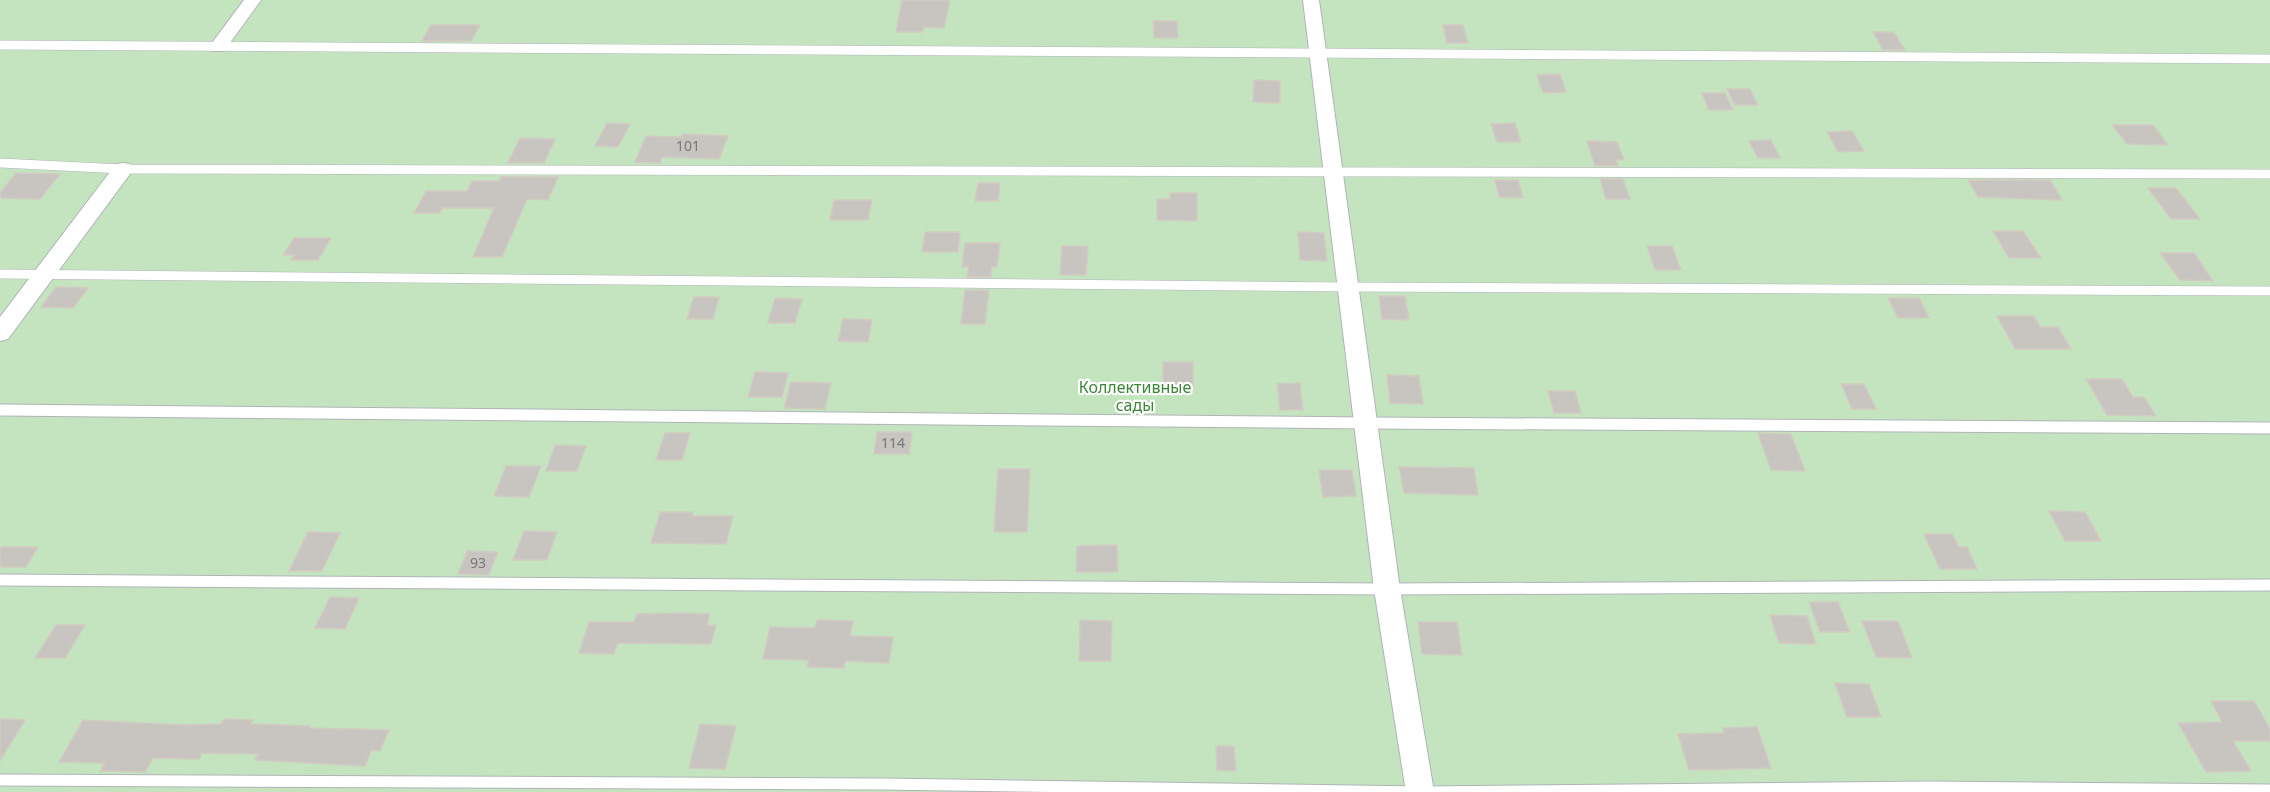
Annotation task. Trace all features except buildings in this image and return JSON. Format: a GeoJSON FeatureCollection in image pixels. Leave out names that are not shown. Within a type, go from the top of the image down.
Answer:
{"type":"FeatureCollection","features":[{"type":"Feature","properties":{"kind":"street"},"geometry":{"type":"LineString","coordinates":[[218,47],[253,0]]}},
{"type":"Feature","properties":{"kind":"street"},"geometry":{"type":"LineString","coordinates":[[1311,0],[1387,589],[1420,792]]}},
{"type":"Feature","properties":{"kind":"street"},"geometry":{"type":"LineString","coordinates":[[0,333],[123,169]]}},
{"type":"Feature","properties":{"kind":"lane"},"geometry":{"type":"LineString","coordinates":[[0,45],[2270,59]]}},
{"type":"Feature","properties":{"kind":"lane"},"geometry":{"type":"LineString","coordinates":[[0,164],[123,169],[1334,170],[2270,174]]}},
{"type":"Feature","properties":{"kind":"lane"},"geometry":{"type":"LineString","coordinates":[[0,274],[1348,287],[2270,291]]}},
{"type":"Feature","properties":{"kind":"lane"},"geometry":{"type":"LineString","coordinates":[[0,410],[1366,423],[2270,428]]}},
{"type":"Feature","properties":{"kind":"lane"},"geometry":{"type":"LineString","coordinates":[[0,580],[1387,589],[2270,585]]}},
{"type":"Feature","properties":{"kind":"lane"},"geometry":{"type":"LineString","coordinates":[[0,780],[882,784],[1420,792],[1917,787],[2270,790]]}},
{"type":"Feature","properties":{"kind":"green space","name":"Коллективные сады"},"geometry":{"type":"Polygon","coordinates":[[[0,0],[2270,0],[2270,792],[0,792],[0,0]]]}}]}
